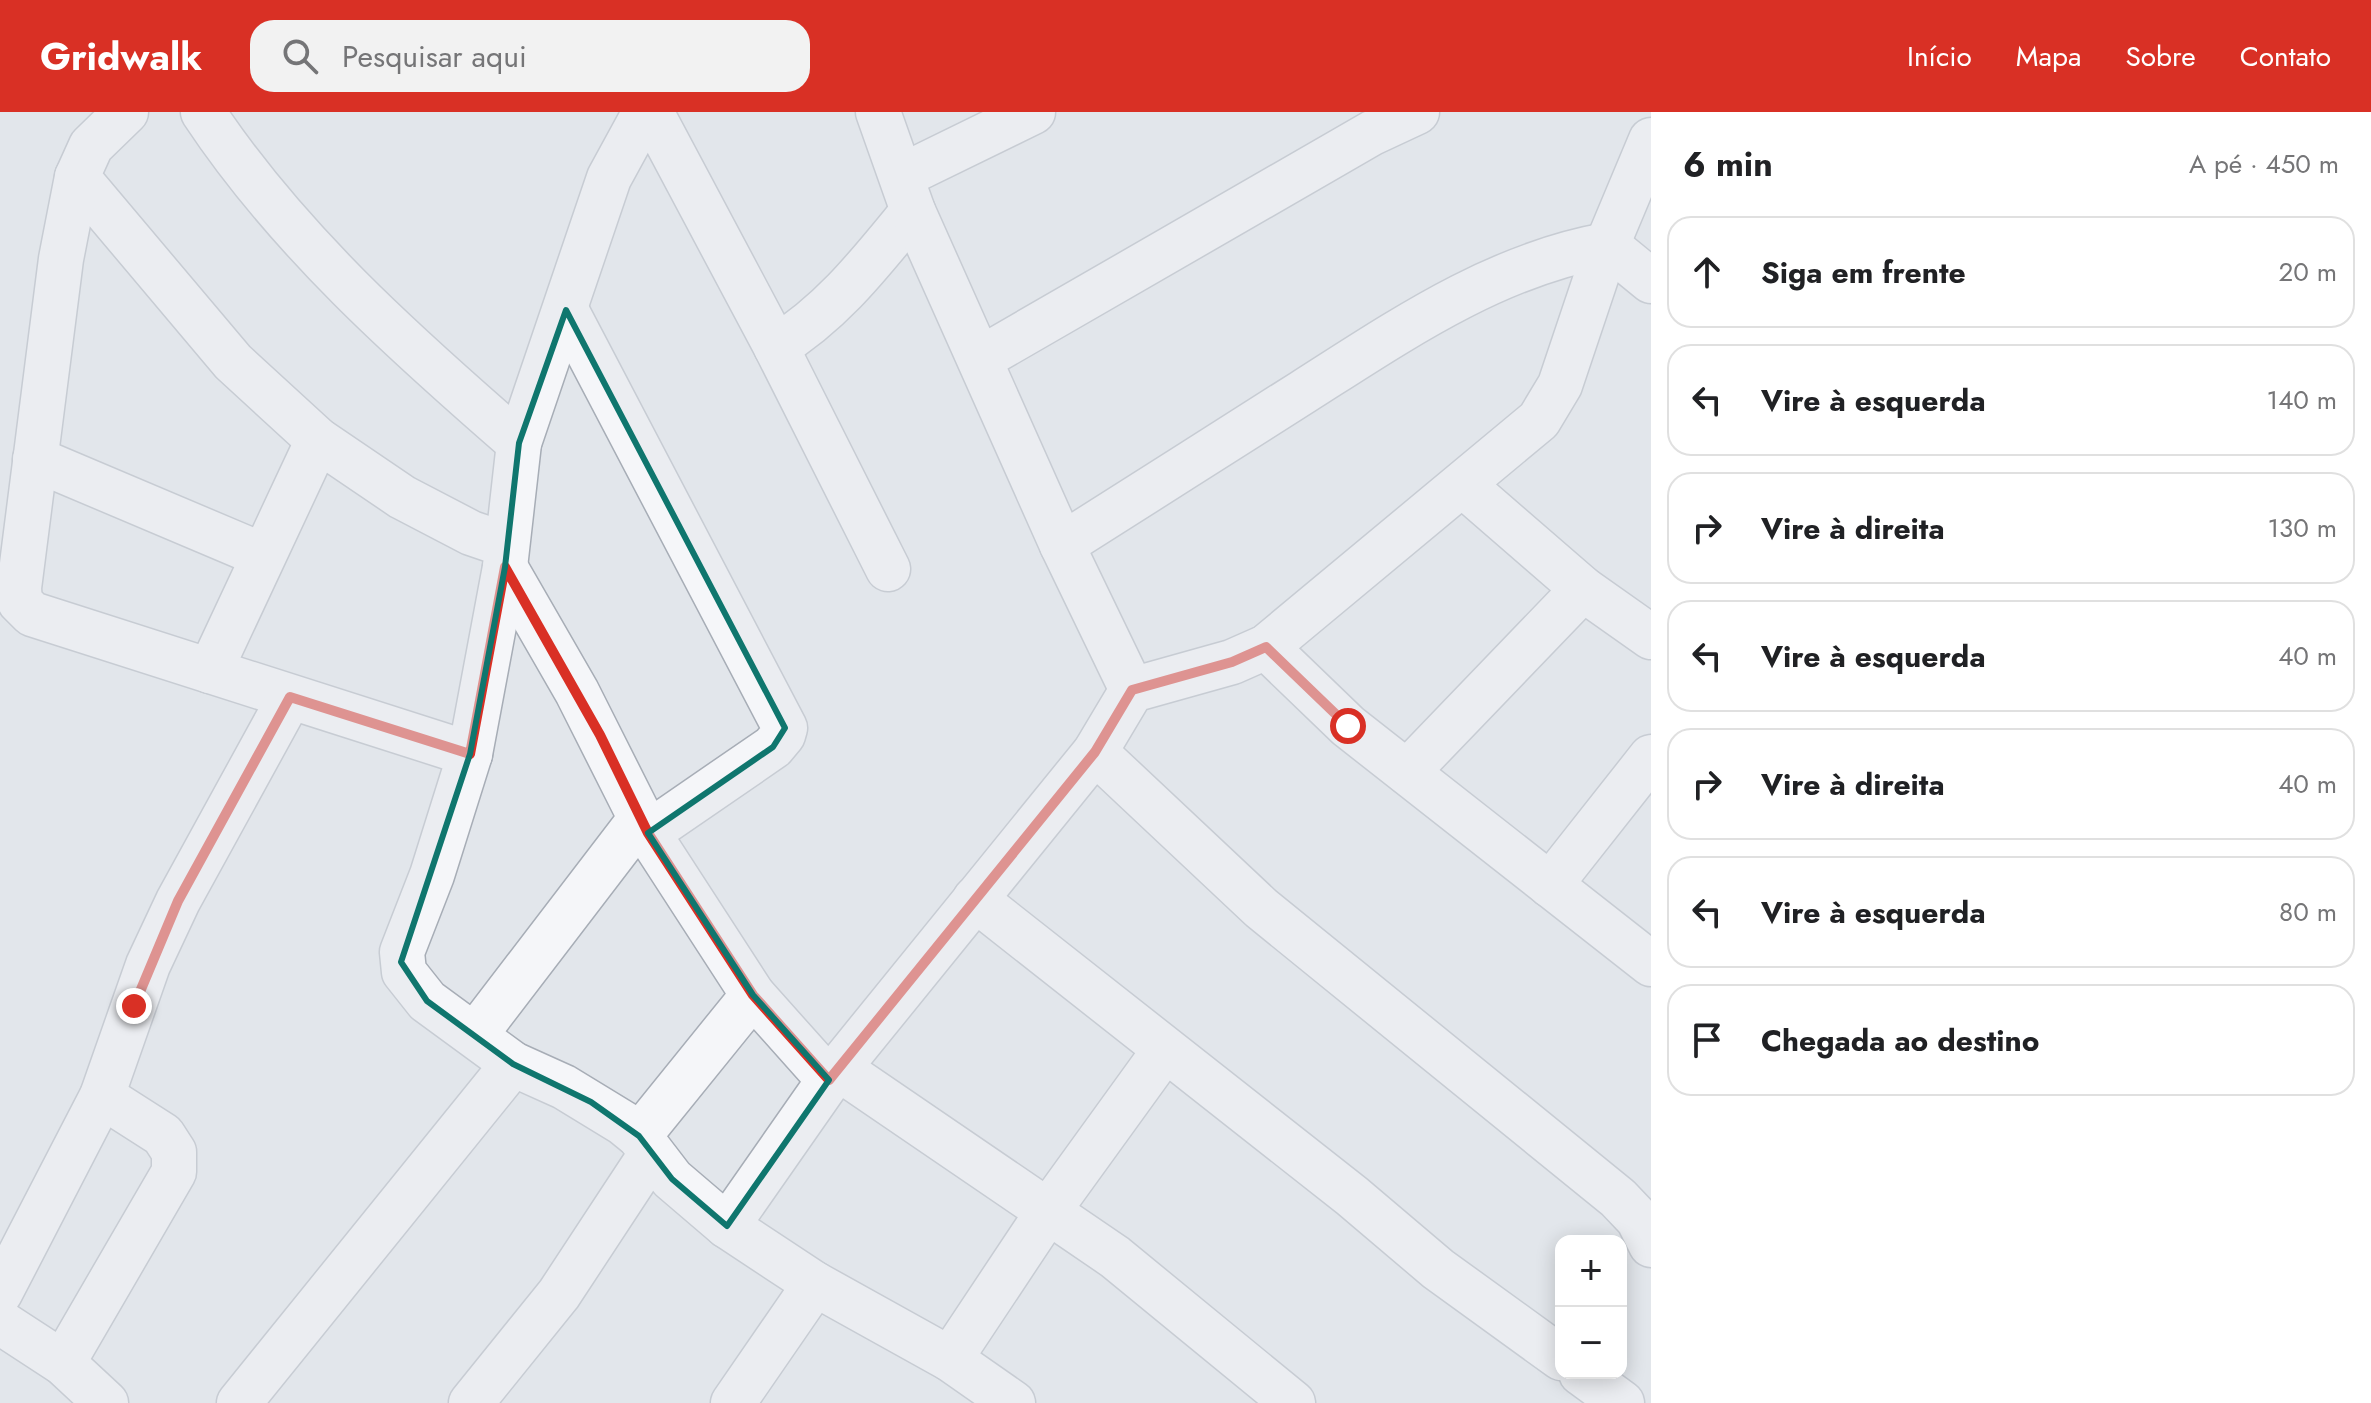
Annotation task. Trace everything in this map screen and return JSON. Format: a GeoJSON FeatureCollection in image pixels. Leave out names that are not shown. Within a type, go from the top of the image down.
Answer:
{"type":"FeatureCollection","features":[{"type":"Feature","properties":{"kind":"street"},"geometry":{"type":"LineString","coordinates":[[126,112],[91,146],[77,177],[61,259],[19,588],[20,602],[32,614],[470,754]]}},
{"type":"Feature","properties":{"kind":"street"},"geometry":{"type":"LineString","coordinates":[[203,112],[241,165],[326,262],[422,357],[519,443]]}},
{"type":"Feature","properties":{"kind":"street"},"geometry":{"type":"LineString","coordinates":[[645,112],[609,178],[519,443],[506,556],[470,754],[401,962],[404,972],[427,1001],[513,1064],[591,1102],[645,1145],[681,1187],[727,1226],[815,1284],[950,1359],[1013,1403]]}},
{"type":"Feature","properties":{"kind":"street"},"geometry":{"type":"LineString","coordinates":[[651,112],[776,347],[888,569]]}},
{"type":"Feature","properties":{"kind":"street"},"geometry":{"type":"LineString","coordinates":[[878,112],[907,193],[1062,545],[1132,690]]}},
{"type":"Feature","properties":{"kind":"street"},"geometry":{"type":"LineString","coordinates":[[776,347],[811,326],[834,305],[907,193],[1033,112]]}},
{"type":"Feature","properties":{"kind":"street"},"geometry":{"type":"LineString","coordinates":[[980,359],[1372,133],[1417,112]]}},
{"type":"Feature","properties":{"kind":"street"},"geometry":{"type":"LineString","coordinates":[[727,1226],[834,1074],[1095,752],[1132,690],[1232,662],[1266,647],[1539,420],[1553,402],[1607,245],[1651,140]]}},
{"type":"Feature","properties":{"kind":"street"},"geometry":{"type":"LineString","coordinates":[[77,177],[233,362],[318,440],[413,503],[471,533],[506,556],[644,825],[753,995],[834,1074],[1049,1210],[1115,1257],[1293,1403]]}},
{"type":"Feature","properties":{"kind":"street"},"geometry":{"type":"LineString","coordinates":[[1062,545],[1438,307],[1551,258],[1607,245]]}},
{"type":"Feature","properties":{"kind":"street"},"geometry":{"type":"LineString","coordinates":[[1607,245],[1651,281]]}},
{"type":"Feature","properties":{"kind":"street"},"geometry":{"type":"LineString","coordinates":[[475,1035],[644,825],[773,747],[785,728],[566,310]]}},
{"type":"Feature","properties":{"kind":"street"},"geometry":{"type":"LineString","coordinates":[[210,671],[318,440]]}},
{"type":"Feature","properties":{"kind":"street"},"geometry":{"type":"LineString","coordinates":[[35,459],[262,555]]}},
{"type":"Feature","properties":{"kind":"street"},"geometry":{"type":"LineString","coordinates":[[1463,485],[1583,589],[1651,637]]}},
{"type":"Feature","properties":{"kind":"street"},"geometry":{"type":"LineString","coordinates":[[1407,772],[1583,589]]}},
{"type":"Feature","properties":{"kind":"street"},"geometry":{"type":"LineString","coordinates":[[1266,647],[1348,726],[1651,964]]}},
{"type":"Feature","properties":{"kind":"street"},"geometry":{"type":"LineString","coordinates":[[0,1293],[102,1096],[148,965],[178,901],[290,697]]}},
{"type":"Feature","properties":{"kind":"street"},"geometry":{"type":"LineString","coordinates":[[1095,752],[1261,908],[1618,1198],[1638,1219],[1651,1245]]}},
{"type":"Feature","properties":{"kind":"street"},"geometry":{"type":"LineString","coordinates":[[1550,885],[1651,757]]}},
{"type":"Feature","properties":{"kind":"street"},"geometry":{"type":"LineString","coordinates":[[975,899],[1164,1051],[1352,1196],[1438,1269],[1555,1354]]}},
{"type":"Feature","properties":{"kind":"street"},"geometry":{"type":"LineString","coordinates":[[471,1403],[559,1294],[645,1145],[753,995]]}},
{"type":"Feature","properties":{"kind":"street"},"geometry":{"type":"LineString","coordinates":[[950,1359],[1049,1210],[1164,1051]]}},
{"type":"Feature","properties":{"kind":"street"},"geometry":{"type":"LineString","coordinates":[[239,1403],[513,1064]]}},
{"type":"Feature","properties":{"kind":"street"},"geometry":{"type":"LineString","coordinates":[[63,1363],[174,1172],[174,1152],[163,1135],[102,1096]]}},
{"type":"Feature","properties":{"kind":"street"},"geometry":{"type":"LineString","coordinates":[[733,1403],[815,1284]]}},
{"type":"Feature","properties":{"kind":"street"},"geometry":{"type":"LineString","coordinates":[[0,1322],[63,1363],[106,1403]]}},
{"type":"Feature","properties":{"kind":"street"},"geometry":{"type":"LineString","coordinates":[[1589,1379],[1622,1403]]}},
{"type":"Feature","properties":{"kind":"highlighted area"},"geometry":{"type":"Polygon","coordinates":[[[566,310],[785,728],[773,747],[648,833],[753,995],[829,1080],[727,1226],[672,1179],[639,1136],[591,1102],[513,1064],[427,1001],[401,962],[470,754],[505,567],[519,443],[566,310]]]}},
{"type":"Feature","properties":{"kind":"route"},"geometry":{"type":"LineString","coordinates":[[134,1006],[148,965],[178,901],[290,697],[470,754],[505,567],[577,692],[648,833],[753,995],[794,1045],[829,1080],[1095,752],[1132,690],[1232,662],[1266,647],[1348,726]]}}]}
